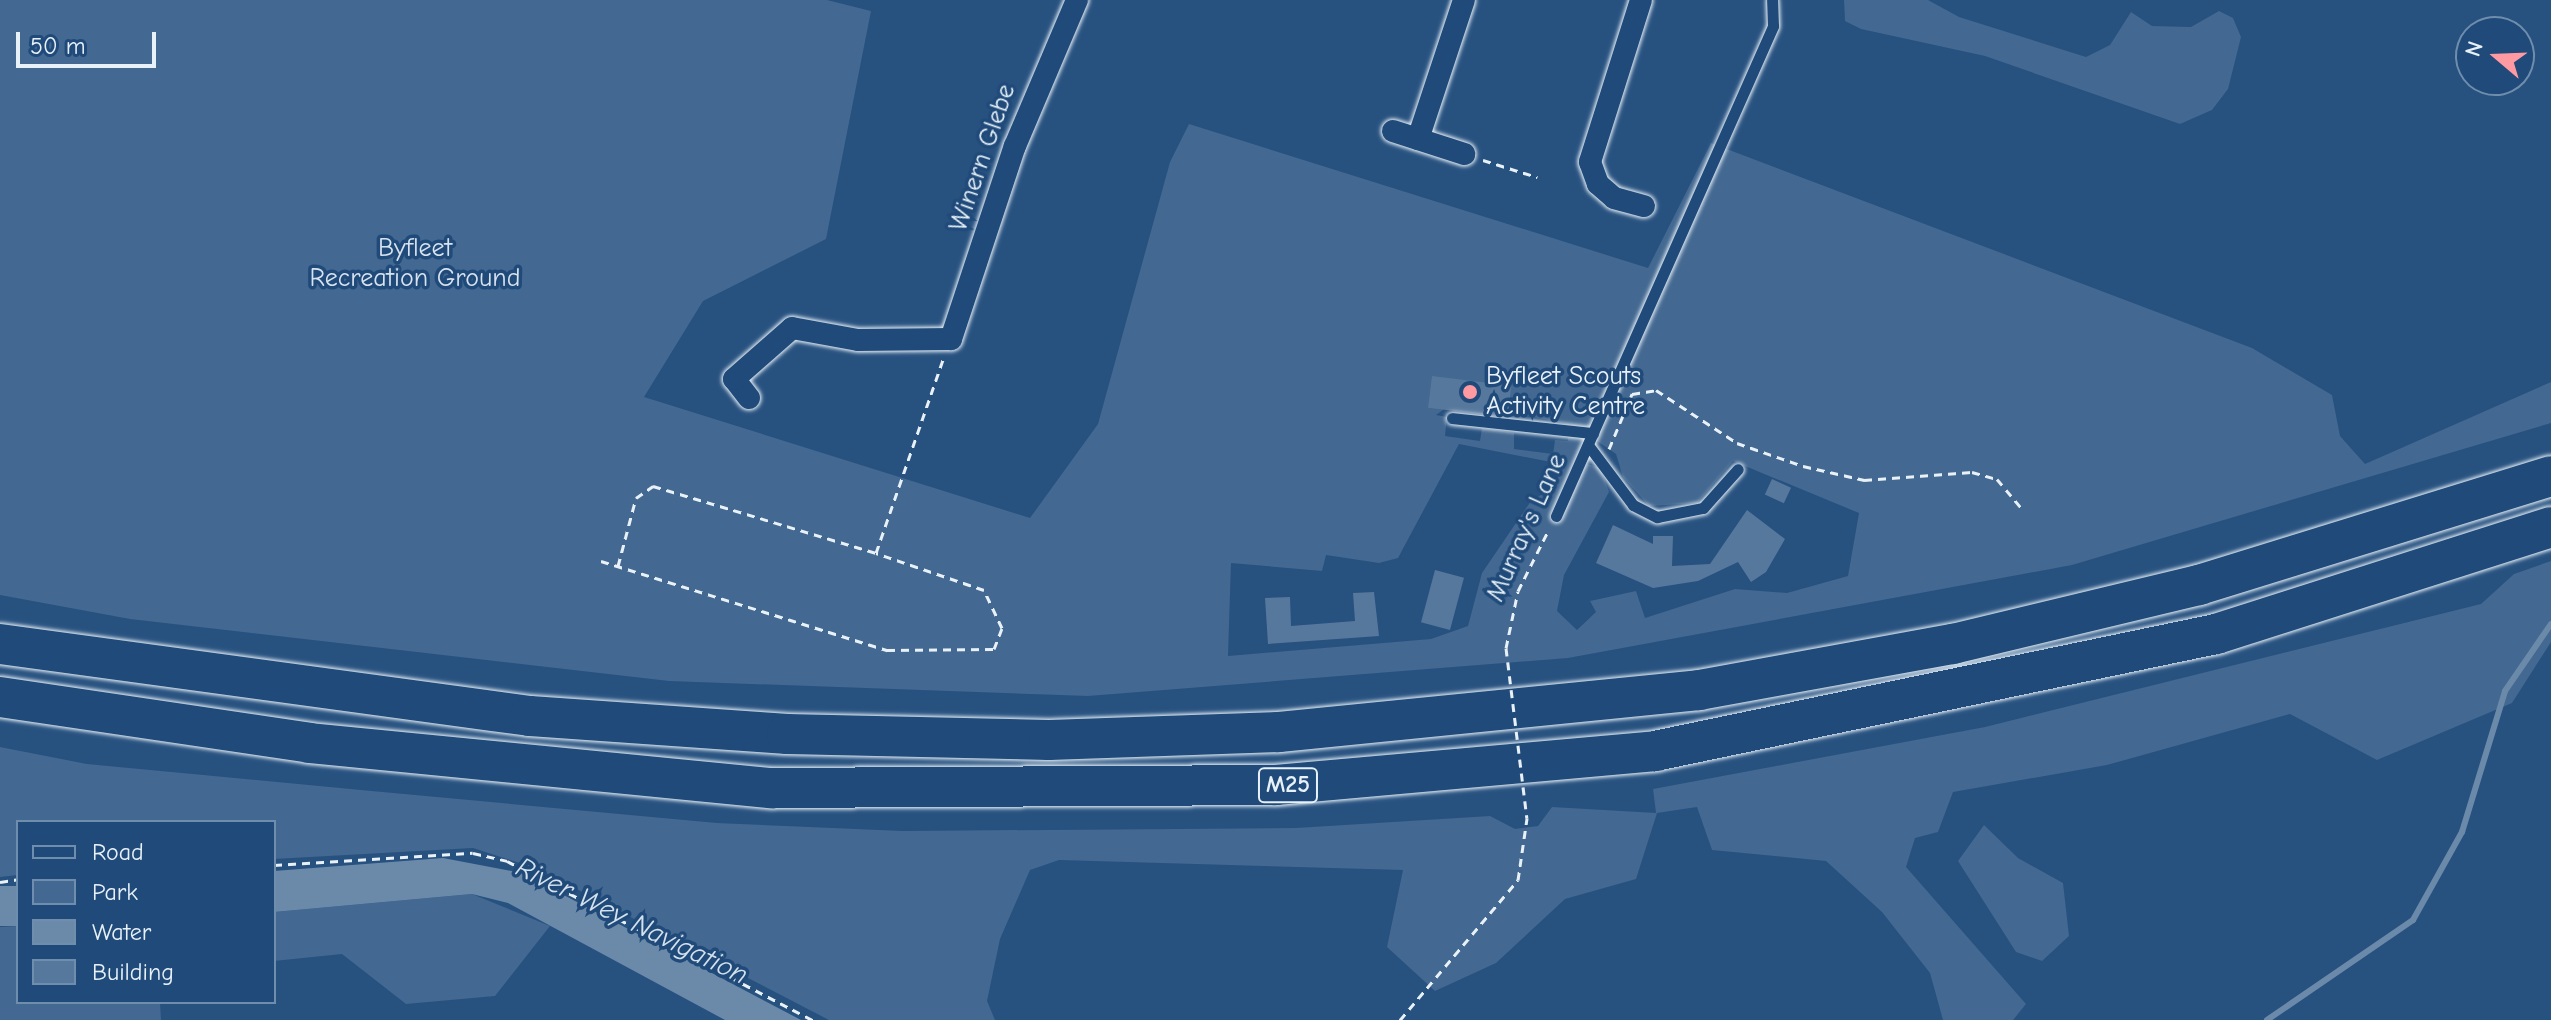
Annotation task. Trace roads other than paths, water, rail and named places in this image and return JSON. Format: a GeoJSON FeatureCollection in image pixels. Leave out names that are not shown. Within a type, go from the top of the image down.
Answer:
{"type":"FeatureCollection","features":[{"type":"Feature","properties":{"kind":"highway","name":"M25"},"geometry":{"type":"LineString","coordinates":[[0,644],[324,692],[651,725],[1049,740],[1279,732],[1669,694],[1953,644],[2199,585],[2551,476]]}},
{"type":"Feature","properties":{"kind":"highway","name":"M25"},"geometry":{"type":"LineString","coordinates":[[0,697],[310,743],[772,788],[1276,785],[1655,751],[2216,634],[2551,527]]}},
{"type":"Feature","properties":{"kind":"street","name":"Winern Glebe"},"geometry":{"type":"LineString","coordinates":[[749,398],[730,374],[792,328],[858,340],[951,339],[1015,146],[1077,0]]}},
{"type":"Feature","properties":{"kind":"street"},"geometry":{"type":"LineString","coordinates":[[1418,139],[1464,0]]}},
{"type":"Feature","properties":{"kind":"street"},"geometry":{"type":"LineString","coordinates":[[1641,0],[1590,162],[1598,184],[1614,198],[1644,206]]}},
{"type":"Feature","properties":{"kind":"street"},"geometry":{"type":"LineString","coordinates":[[1393,131],[1464,154]]}},
{"type":"Feature","properties":{"kind":"lane","name":"Murray's Lane"},"geometry":{"type":"LineString","coordinates":[[1556,516],[1773,26],[1772,0]]}},
{"type":"Feature","properties":{"kind":"lane"},"geometry":{"type":"LineString","coordinates":[[1452,418],[1591,439],[1603,464],[1633,505],[1657,517],[1703,508],[1738,469]]}},
{"type":"Feature","properties":{"kind":"water","name":"River Wey Navigation"},"geometry":{"type":"Polygon","coordinates":[[[443,858],[522,873],[801,1020],[725,1020],[508,903],[472,894],[276,912],[276,871],[443,858]]]}},
{"type":"Feature","properties":{"kind":"water"},"geometry":{"type":"Polygon","coordinates":[[[0,886],[16,886],[16,926],[0,926],[0,886]]]}},
{"type":"Feature","properties":{"kind":"waterway"},"geometry":{"type":"LineString","coordinates":[[2267,1020],[2413,920],[2462,832],[2505,691],[2551,624]]}},
{"type":"Feature","properties":{"kind":"place","name":"Byfleet Scouts Activity Centre"},"geometry":{"type":"Point","coordinates":[1470,392]}},
{"type":"Feature","properties":{"kind":"park label","name":"Byfleet Recreation Ground"},"geometry":{"type":"Point","coordinates":[415,264]}}]}
